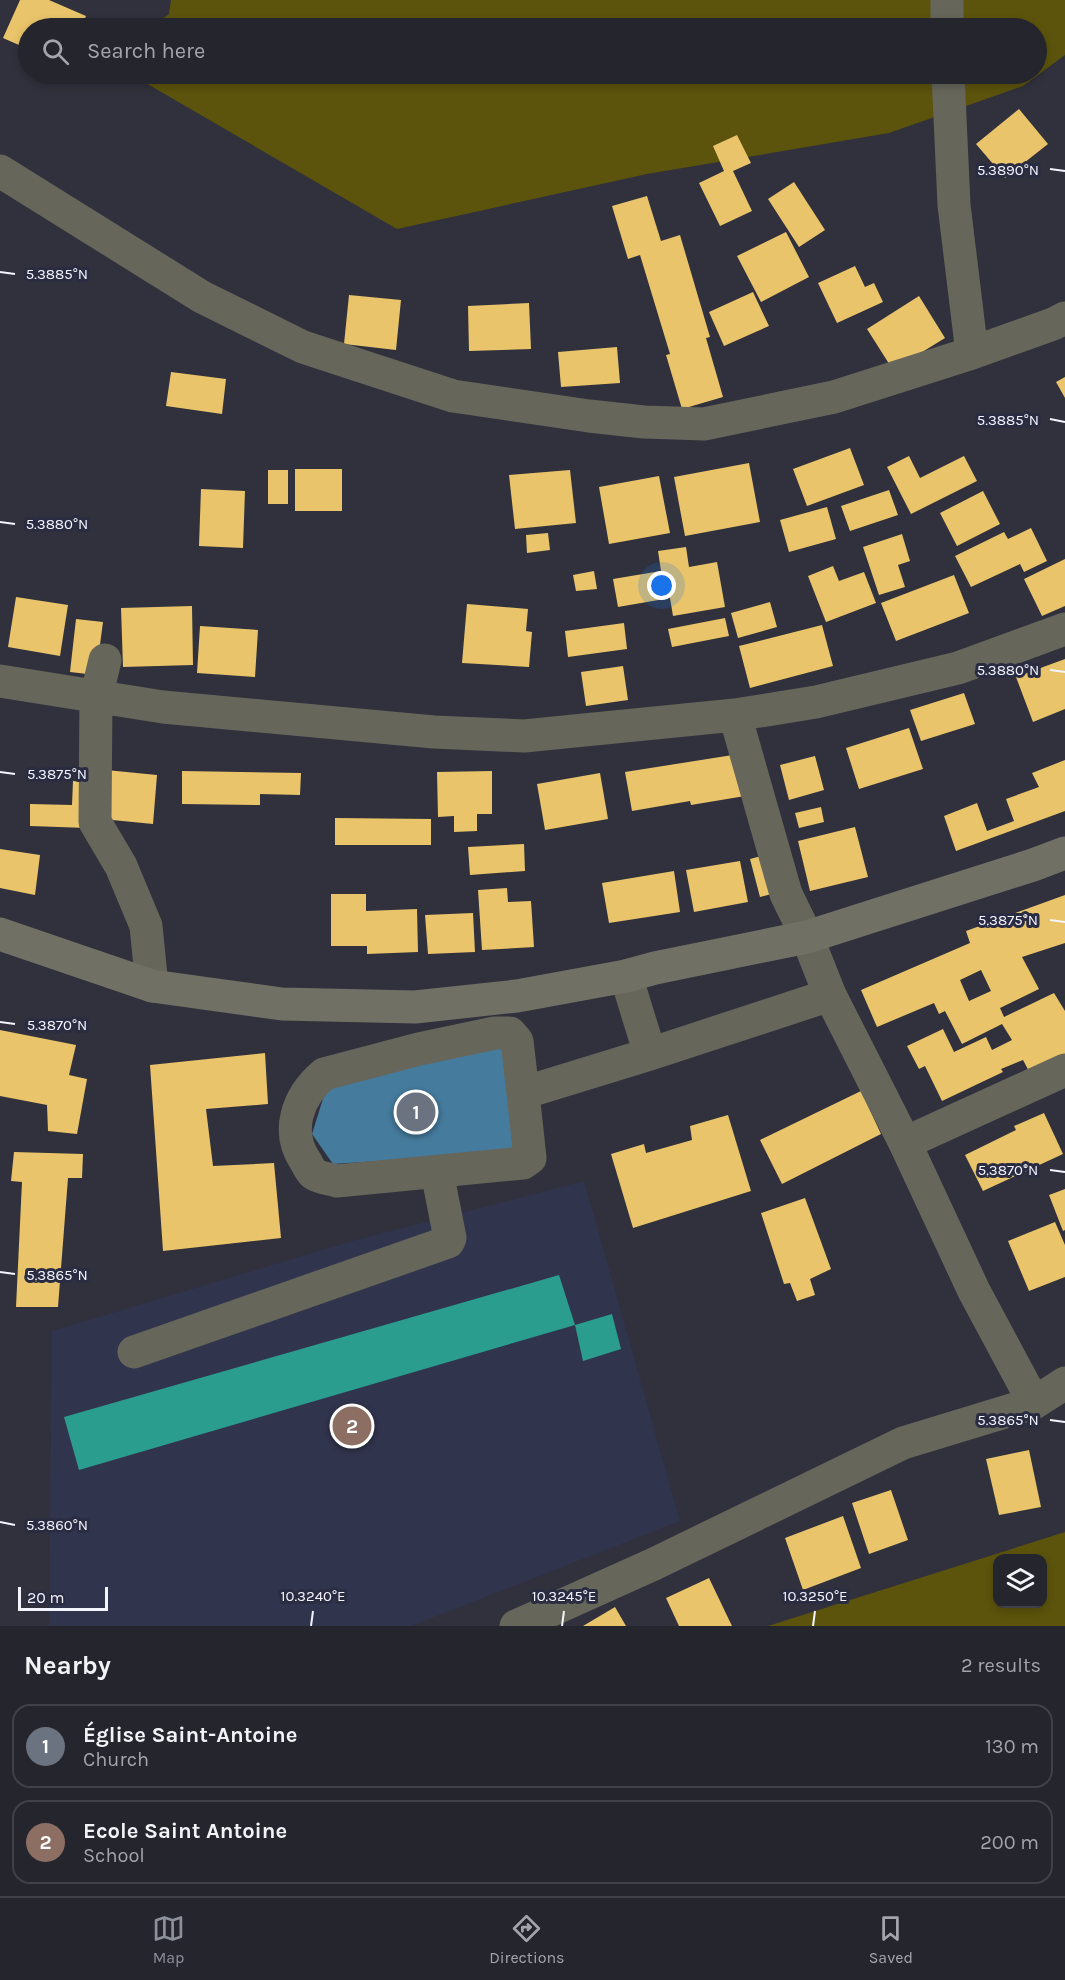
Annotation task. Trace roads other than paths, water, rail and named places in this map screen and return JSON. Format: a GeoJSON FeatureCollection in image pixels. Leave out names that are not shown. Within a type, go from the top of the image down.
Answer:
{"type":"FeatureCollection","features":[{"type":"Feature","properties":{"kind":"main road"},"geometry":{"type":"LineString","coordinates":[[0,934],[152,986],[282,1004],[415,1008],[517,996],[626,976],[807,937],[1034,865],[1065,853]]}},
{"type":"Feature","properties":{"kind":"street"},"geometry":{"type":"LineString","coordinates":[[947,0],[947,18]]}},
{"type":"Feature","properties":{"kind":"street"},"geometry":{"type":"LineString","coordinates":[[948,84],[954,205],[972,353]]}},
{"type":"Feature","properties":{"kind":"street"},"geometry":{"type":"LineString","coordinates":[[0,171],[202,297],[314,351],[453,396],[644,423],[704,424],[834,397],[972,353],[1065,318]]}},
{"type":"Feature","properties":{"kind":"street"},"geometry":{"type":"LineString","coordinates":[[0,681],[163,707],[434,732],[524,736],[735,715],[816,702],[958,668],[1065,629]]}},
{"type":"Feature","properties":{"kind":"street"},"geometry":{"type":"LineString","coordinates":[[105,660],[96,698],[95,822],[122,866],[146,926],[152,986]]}},
{"type":"Feature","properties":{"kind":"street"},"geometry":{"type":"LineString","coordinates":[[735,715],[786,894],[807,937],[830,995],[905,1143],[974,1291],[1034,1403]]}},
{"type":"Feature","properties":{"kind":"street"},"geometry":{"type":"LineString","coordinates":[[626,976],[650,1054]]}},
{"type":"Feature","properties":{"kind":"street"},"geometry":{"type":"LineString","coordinates":[[523,1093],[830,995]]}},
{"type":"Feature","properties":{"kind":"street"},"geometry":{"type":"LineString","coordinates":[[415,1008],[419,1049]]}},
{"type":"Feature","properties":{"kind":"street"},"geometry":{"type":"LineString","coordinates":[[495,1033],[510,1033],[517,1041],[523,1093],[530,1158],[523,1163],[337,1181],[314,1174],[299,1152],[294,1130],[301,1100],[311,1084],[324,1074],[419,1049],[495,1033]]}},
{"type":"Feature","properties":{"kind":"street"},"geometry":{"type":"LineString","coordinates":[[905,1143],[1065,1070]]}},
{"type":"Feature","properties":{"kind":"street"},"geometry":{"type":"LineString","coordinates":[[134,1352],[448,1242],[450,1238],[437,1172]]}},
{"type":"Feature","properties":{"kind":"street"},"geometry":{"type":"LineString","coordinates":[[516,1626],[654,1564],[903,1443],[1034,1403],[1065,1383]]}},
{"type":"Feature","properties":{"kind":"place","name":"Église Saint-Antoine"},"geometry":{"type":"Point","coordinates":[416,1112]}},
{"type":"Feature","properties":{"kind":"place","name":"Ecole Saint Antoine"},"geometry":{"type":"Point","coordinates":[352,1426]}}]}
